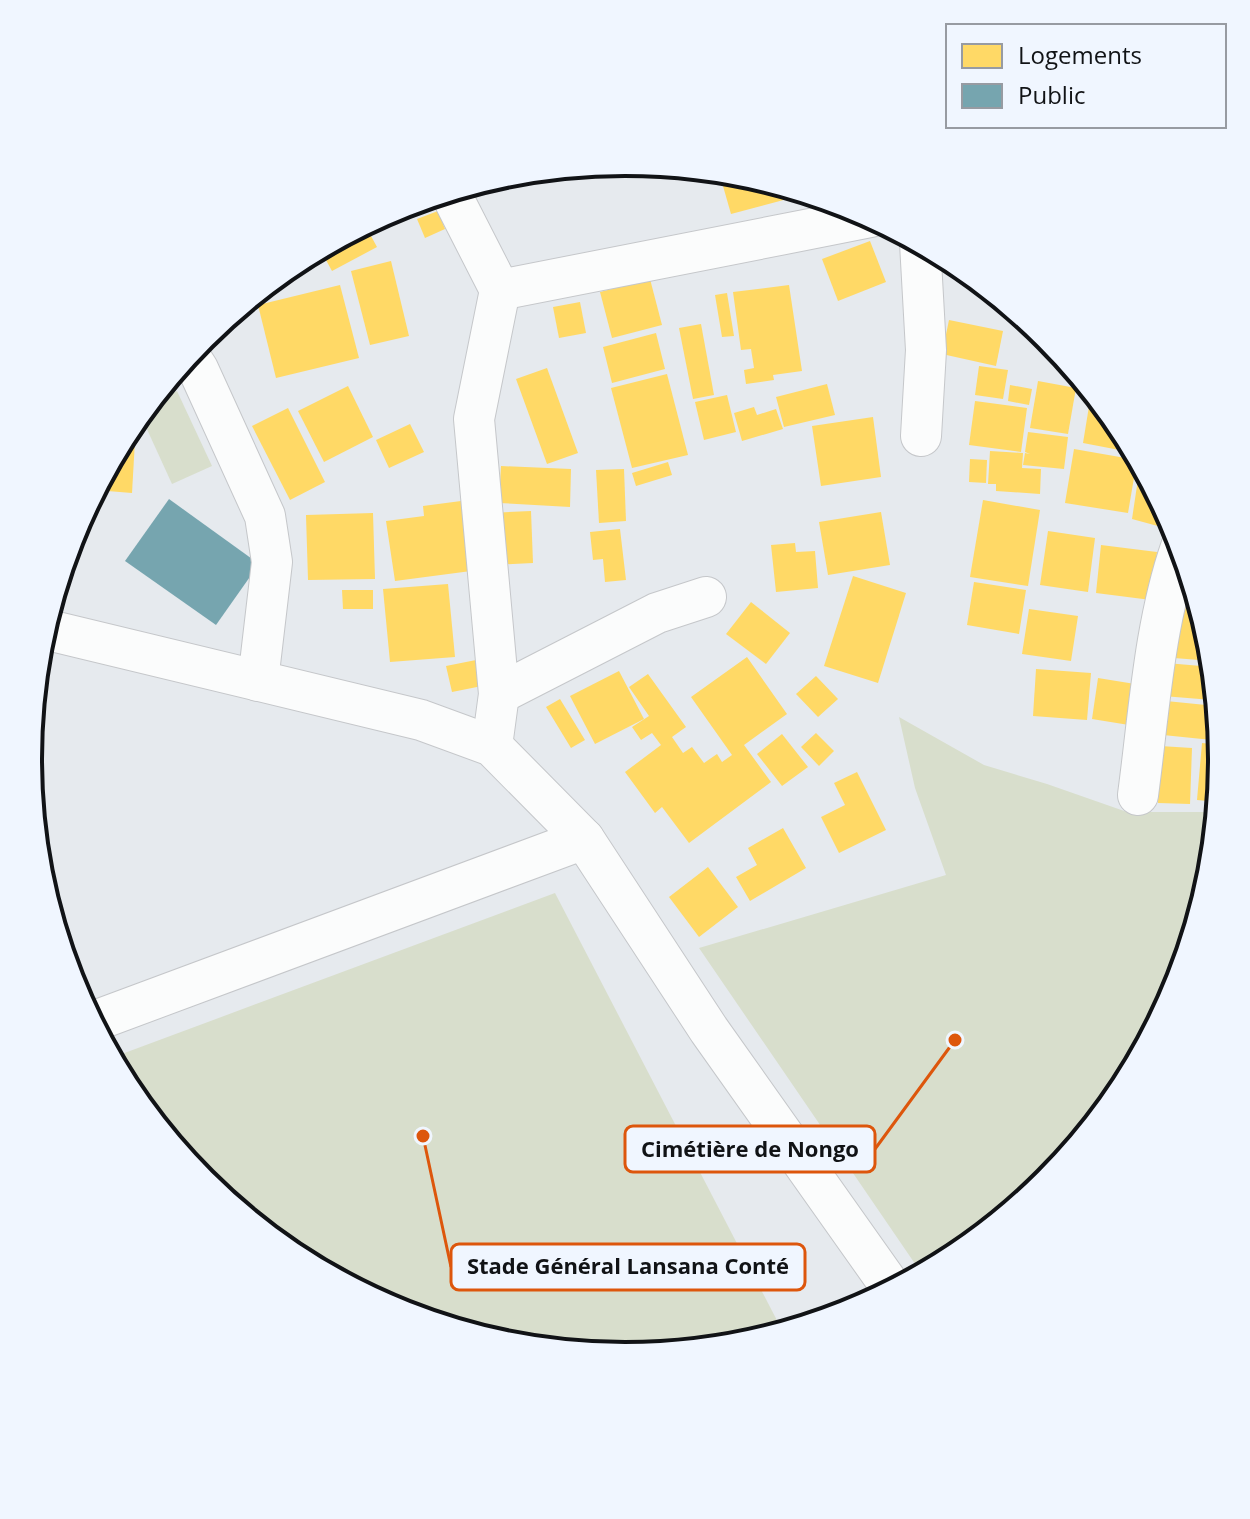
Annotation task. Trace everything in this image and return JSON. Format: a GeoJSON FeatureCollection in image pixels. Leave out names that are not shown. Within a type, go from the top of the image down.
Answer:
{"type":"FeatureCollection","features":[{"type":"Feature","properties":{"kind":"street"},"geometry":{"type":"LineString","coordinates":[[455,202],[500,290],[474,419],[499,694],[492,746]]}},
{"type":"Feature","properties":{"kind":"street"},"geometry":{"type":"LineString","coordinates":[[500,290],[849,221]]}},
{"type":"Feature","properties":{"kind":"street"},"geometry":{"type":"LineString","coordinates":[[921,258],[926,350],[921,436]]}},
{"type":"Feature","properties":{"kind":"street"},"geometry":{"type":"LineString","coordinates":[[196,366],[265,516],[272,562],[258,681]]}},
{"type":"Feature","properties":{"kind":"street"},"geometry":{"type":"LineString","coordinates":[[1138,795],[1159,642],[1177,573]]}},
{"type":"Feature","properties":{"kind":"street"},"geometry":{"type":"LineString","coordinates":[[499,694],[657,613],[706,597]]}},
{"type":"Feature","properties":{"kind":"street"},"geometry":{"type":"LineString","coordinates":[[56,632],[421,720],[492,746],[584,839],[709,1030],[886,1280]]}},
{"type":"Feature","properties":{"kind":"street"},"geometry":{"type":"LineString","coordinates":[[103,1018],[584,839]]}},
{"type":"Feature","properties":{"kind":"green space"},"geometry":{"type":"Polygon","coordinates":[[[177,391],[212,466],[172,484],[146,427],[172,393],[177,391]]]}},
{"type":"Feature","properties":{"kind":"green space"},"geometry":{"type":"Polygon","coordinates":[[[899,717],[984,765],[1127,812],[1206,812],[1197,873],[1177,947],[1148,1017],[1110,1083],[1088,1114],[1037,1172],[980,1222],[915,1264],[699,948],[946,875],[915,788],[899,717]]]}},
{"type":"Feature","properties":{"kind":"green space"},"geometry":{"type":"Polygon","coordinates":[[[555,893],[778,1322],[701,1338],[587,1341],[549,1338],[474,1323],[402,1298],[333,1264],[270,1222],[241,1198],[213,1172],[162,1114],[122,1054],[555,893]]]}},
{"type":"Feature","properties":{"kind":"building: Logements"},"geometry":{"type":"Polygon","coordinates":[[[723,185],[786,199],[731,214],[723,185]]]}},
{"type":"Feature","properties":{"kind":"building: Logements"},"geometry":{"type":"Polygon","coordinates":[[[438,211],[445,229],[425,238],[417,219],[438,211]]]}},
{"type":"Feature","properties":{"kind":"building: Logements"},"geometry":{"type":"Polygon","coordinates":[[[371,235],[377,247],[332,271],[326,260],[371,235]]]}},
{"type":"Feature","properties":{"kind":"building: Logements"},"geometry":{"type":"Polygon","coordinates":[[[870,241],[886,282],[838,301],[822,259],[870,241]]]}},
{"type":"Feature","properties":{"kind":"building: Logements"},"geometry":{"type":"Polygon","coordinates":[[[391,261],[409,336],[370,345],[351,271],[391,261]]]}},
{"type":"Feature","properties":{"kind":"building: Logements"},"geometry":{"type":"Polygon","coordinates":[[[650,279],[662,325],[612,338],[600,292],[650,279]]]}},
{"type":"Feature","properties":{"kind":"building: Logements"},"geometry":{"type":"Polygon","coordinates":[[[340,285],[359,358],[276,378],[258,307],[340,285]]]}},
{"type":"Feature","properties":{"kind":"building: Logements"},"geometry":{"type":"Polygon","coordinates":[[[789,285],[802,371],[773,375],[774,380],[746,384],[744,370],[754,368],[751,349],[741,350],[733,292],[789,285]]]}},
{"type":"Feature","properties":{"kind":"building: Logements"},"geometry":{"type":"Polygon","coordinates":[[[727,293],[734,336],[722,337],[715,295],[727,293]]]}},
{"type":"Feature","properties":{"kind":"building: Logements"},"geometry":{"type":"Polygon","coordinates":[[[580,302],[586,333],[559,338],[553,307],[580,302]]]}},
{"type":"Feature","properties":{"kind":"building: Logements"},"geometry":{"type":"Polygon","coordinates":[[[949,320],[1003,331],[996,366],[942,354],[949,320]]]}},
{"type":"Feature","properties":{"kind":"building: Logements"},"geometry":{"type":"Polygon","coordinates":[[[701,324],[714,395],[693,399],[679,328],[701,324]]]}},
{"type":"Feature","properties":{"kind":"building: Logements"},"geometry":{"type":"Polygon","coordinates":[[[656,333],[665,369],[612,383],[603,347],[656,333]]]}},
{"type":"Feature","properties":{"kind":"building: Logements"},"geometry":{"type":"Polygon","coordinates":[[[979,366],[1008,370],[1003,399],[975,395],[979,366]]]}},
{"type":"Feature","properties":{"kind":"building: Logements"},"geometry":{"type":"Polygon","coordinates":[[[547,368],[578,453],[547,464],[516,379],[547,368]]]}},
{"type":"Feature","properties":{"kind":"building: Logements"},"geometry":{"type":"Polygon","coordinates":[[[667,374],[688,455],[632,468],[611,388],[667,374]]]}},
{"type":"Feature","properties":{"kind":"building: Logements"},"geometry":{"type":"Polygon","coordinates":[[[1038,381],[1073,388],[1076,390],[1068,434],[1030,428],[1038,381]]]}},
{"type":"Feature","properties":{"kind":"building: Logements"},"geometry":{"type":"Polygon","coordinates":[[[827,384],[835,415],[784,427],[776,397],[827,384]]]}},
{"type":"Feature","properties":{"kind":"building: Logements"},"geometry":{"type":"Polygon","coordinates":[[[1010,385],[1032,389],[1029,405],[1008,401],[1010,385]]]}},
{"type":"Feature","properties":{"kind":"building: Logements"},"geometry":{"type":"Polygon","coordinates":[[[348,386],[373,437],[324,462],[298,411],[348,386]]]}},
{"type":"Feature","properties":{"kind":"building: Logements"},"geometry":{"type":"Polygon","coordinates":[[[727,395],[736,432],[704,440],[695,402],[727,395]]]}},
{"type":"Feature","properties":{"kind":"building: Logements"},"geometry":{"type":"Polygon","coordinates":[[[975,401],[1027,408],[1021,452],[969,445],[975,401]]]}},
{"type":"Feature","properties":{"kind":"building: Logements"},"geometry":{"type":"Polygon","coordinates":[[[1089,406],[1119,450],[1083,443],[1089,406]]]}},
{"type":"Feature","properties":{"kind":"building: Logements"},"geometry":{"type":"Polygon","coordinates":[[[754,407],[757,415],[776,409],[783,429],[742,441],[734,413],[754,407]]]}},
{"type":"Feature","properties":{"kind":"building: Logements"},"geometry":{"type":"Polygon","coordinates":[[[288,408],[325,482],[290,500],[252,426],[288,408]]]}},
{"type":"Feature","properties":{"kind":"building: Logements"},"geometry":{"type":"Polygon","coordinates":[[[873,417],[881,477],[821,486],[812,426],[873,417]]]}},
{"type":"Feature","properties":{"kind":"building: Logements"},"geometry":{"type":"Polygon","coordinates":[[[410,424],[424,452],[389,468],[376,440],[410,424]]]}},
{"type":"Feature","properties":{"kind":"building: Logements"},"geometry":{"type":"Polygon","coordinates":[[[1028,432],[1068,437],[1064,469],[1023,465],[1025,453],[1030,454],[1025,452],[1028,432]]]}},
{"type":"Feature","properties":{"kind":"building: Logements"},"geometry":{"type":"Polygon","coordinates":[[[135,444],[132,493],[108,491],[135,444]]]}},
{"type":"Feature","properties":{"kind":"building: Logements"},"geometry":{"type":"Polygon","coordinates":[[[1074,449],[1124,458],[1134,476],[1128,513],[1065,503],[1074,449]]]}},
{"type":"Feature","properties":{"kind":"building: Logements"},"geometry":{"type":"Polygon","coordinates":[[[990,451],[1023,453],[1022,468],[1041,469],[1040,494],[996,491],[996,484],[988,484],[990,451]]]}},
{"type":"Feature","properties":{"kind":"building: Logements"},"geometry":{"type":"Polygon","coordinates":[[[970,459],[987,460],[986,483],[969,482],[970,459]]]}},
{"type":"Feature","properties":{"kind":"building: Logements"},"geometry":{"type":"Polygon","coordinates":[[[668,462],[672,475],[636,486],[632,473],[668,462]]]}},
{"type":"Feature","properties":{"kind":"building: Logements"},"geometry":{"type":"Polygon","coordinates":[[[501,466],[571,469],[570,507],[499,503],[501,466]]]}},
{"type":"Feature","properties":{"kind":"building: Logements"},"geometry":{"type":"Polygon","coordinates":[[[624,469],[626,521],[599,523],[596,470],[624,469]]]}},
{"type":"Feature","properties":{"kind":"building: Logements"},"geometry":{"type":"Polygon","coordinates":[[[1138,482],[1160,527],[1132,519],[1138,482]]]}},
{"type":"Feature","properties":{"kind":"building: Logements"},"geometry":{"type":"Polygon","coordinates":[[[983,500],[1040,510],[1028,586],[970,577],[983,500]]]}},
{"type":"Feature","properties":{"kind":"building: Logements"},"geometry":{"type":"Polygon","coordinates":[[[461,501],[471,571],[395,581],[386,521],[424,516],[423,506],[461,501]]]}},
{"type":"Feature","properties":{"kind":"building: Logements"},"geometry":{"type":"Polygon","coordinates":[[[531,511],[533,563],[492,565],[489,513],[531,511]]]}},
{"type":"Feature","properties":{"kind":"building: Logements"},"geometry":{"type":"Polygon","coordinates":[[[881,512],[890,565],[828,575],[819,522],[881,512]]]}},
{"type":"Feature","properties":{"kind":"building: Logements"},"geometry":{"type":"Polygon","coordinates":[[[373,513],[375,579],[308,580],[306,515],[373,513]]]}},
{"type":"Feature","properties":{"kind":"building: Logements"},"geometry":{"type":"Polygon","coordinates":[[[620,529],[626,580],[605,582],[603,559],[593,560],[590,532],[620,529]]]}},
{"type":"Feature","properties":{"kind":"building: Logements"},"geometry":{"type":"Polygon","coordinates":[[[1048,531],[1095,538],[1088,592],[1040,585],[1048,531]]]}},
{"type":"Feature","properties":{"kind":"building: Logements"},"geometry":{"type":"Polygon","coordinates":[[[795,543],[796,552],[815,551],[818,588],[776,592],[771,545],[795,543]]]}},
{"type":"Feature","properties":{"kind":"building: Logements"},"geometry":{"type":"Polygon","coordinates":[[[1101,545],[1157,552],[1151,600],[1096,593],[1101,545]]]}},
{"type":"Feature","properties":{"kind":"building: Logements"},"geometry":{"type":"Polygon","coordinates":[[[853,576],[906,593],[878,683],[824,666],[853,576]]]}},
{"type":"Feature","properties":{"kind":"building: Logements"},"geometry":{"type":"Polygon","coordinates":[[[974,582],[1026,590],[1019,634],[967,625],[974,582]]]}},
{"type":"Feature","properties":{"kind":"building: Logements"},"geometry":{"type":"Polygon","coordinates":[[[448,584],[455,657],[390,662],[383,589],[448,584]]]}},
{"type":"Feature","properties":{"kind":"building: Logements"},"geometry":{"type":"Polygon","coordinates":[[[342,590],[373,590],[373,609],[343,609],[342,590]]]}},
{"type":"Feature","properties":{"kind":"building: Logements"},"geometry":{"type":"Polygon","coordinates":[[[751,602],[790,633],[766,664],[726,634],[751,602]]]}},
{"type":"Feature","properties":{"kind":"building: Logements"},"geometry":{"type":"Polygon","coordinates":[[[1186,602],[1199,660],[1174,658],[1186,602]]]}},
{"type":"Feature","properties":{"kind":"building: Logements"},"geometry":{"type":"Polygon","coordinates":[[[1029,609],[1078,616],[1071,661],[1022,654],[1029,609]]]}},
{"type":"Feature","properties":{"kind":"building: Logements"},"geometry":{"type":"Polygon","coordinates":[[[747,657],[787,714],[744,745],[771,782],[689,843],[662,807],[655,813],[625,772],[661,745],[652,733],[641,740],[632,727],[649,716],[629,687],[648,674],[686,727],[672,737],[683,753],[692,747],[704,763],[717,754],[722,762],[732,755],[691,697],[747,657]]]}},
{"type":"Feature","properties":{"kind":"building: Logements"},"geometry":{"type":"Polygon","coordinates":[[[476,660],[482,686],[452,692],[446,666],[476,660]]]}},
{"type":"Feature","properties":{"kind":"building: Logements"},"geometry":{"type":"Polygon","coordinates":[[[1166,663],[1200,666],[1205,699],[1163,696],[1166,663]]]}},
{"type":"Feature","properties":{"kind":"building: Logements"},"geometry":{"type":"Polygon","coordinates":[[[1036,669],[1091,673],[1087,720],[1033,716],[1036,669]]]}},
{"type":"Feature","properties":{"kind":"building: Logements"},"geometry":{"type":"Polygon","coordinates":[[[619,671],[644,719],[595,744],[570,696],[619,671]]]}},
{"type":"Feature","properties":{"kind":"building: Logements"},"geometry":{"type":"Polygon","coordinates":[[[816,676],[838,699],[818,717],[796,694],[816,676]]]}},
{"type":"Feature","properties":{"kind":"building: Logements"},"geometry":{"type":"Polygon","coordinates":[[[1098,678],[1135,684],[1129,725],[1092,719],[1098,678]]]}},
{"type":"Feature","properties":{"kind":"building: Logements"},"geometry":{"type":"Polygon","coordinates":[[[560,699],[585,740],[571,748],[546,707],[560,699]]]}},
{"type":"Feature","properties":{"kind":"building: Logements"},"geometry":{"type":"Polygon","coordinates":[[[1166,701],[1205,705],[1207,740],[1163,735],[1166,701]]]}},
{"type":"Feature","properties":{"kind":"building: Logements"},"geometry":{"type":"Polygon","coordinates":[[[816,733],[834,751],[819,766],[801,747],[816,733]]]}},
{"type":"Feature","properties":{"kind":"building: Logements"},"geometry":{"type":"Polygon","coordinates":[[[782,734],[808,767],[782,786],[757,754],[782,734]]]}},
{"type":"Feature","properties":{"kind":"building: Logements"},"geometry":{"type":"Polygon","coordinates":[[[1202,743],[1208,744],[1207,801],[1197,800],[1202,743]]]}},
{"type":"Feature","properties":{"kind":"building: Logements"},"geometry":{"type":"Polygon","coordinates":[[[1160,746],[1192,748],[1190,804],[1158,803],[1160,746]]]}},
{"type":"Feature","properties":{"kind":"building: Logements"},"geometry":{"type":"Polygon","coordinates":[[[857,772],[886,830],[839,853],[821,817],[845,805],[834,783],[857,772]]]}},
{"type":"Feature","properties":{"kind":"building: Logements"},"geometry":{"type":"Polygon","coordinates":[[[783,828],[806,868],[750,901],[736,877],[757,865],[748,848],[783,828]]]}},
{"type":"Feature","properties":{"kind":"building: Logements"},"geometry":{"type":"Polygon","coordinates":[[[708,867],[738,907],[699,937],[669,897],[708,867]]]}},
{"type":"Feature","properties":{"kind":"building: Public"},"geometry":{"type":"Polygon","coordinates":[[[169,499],[259,564],[216,625],[125,561],[169,499]]]}},
{"type":"Feature","properties":{"kind":"place","name":"Cimétière de Nongo"},"geometry":{"type":"Point","coordinates":[955,1040]}},
{"type":"Feature","properties":{"kind":"place","name":"Stade Général Lansana Conté"},"geometry":{"type":"Point","coordinates":[423,1136]}}]}
